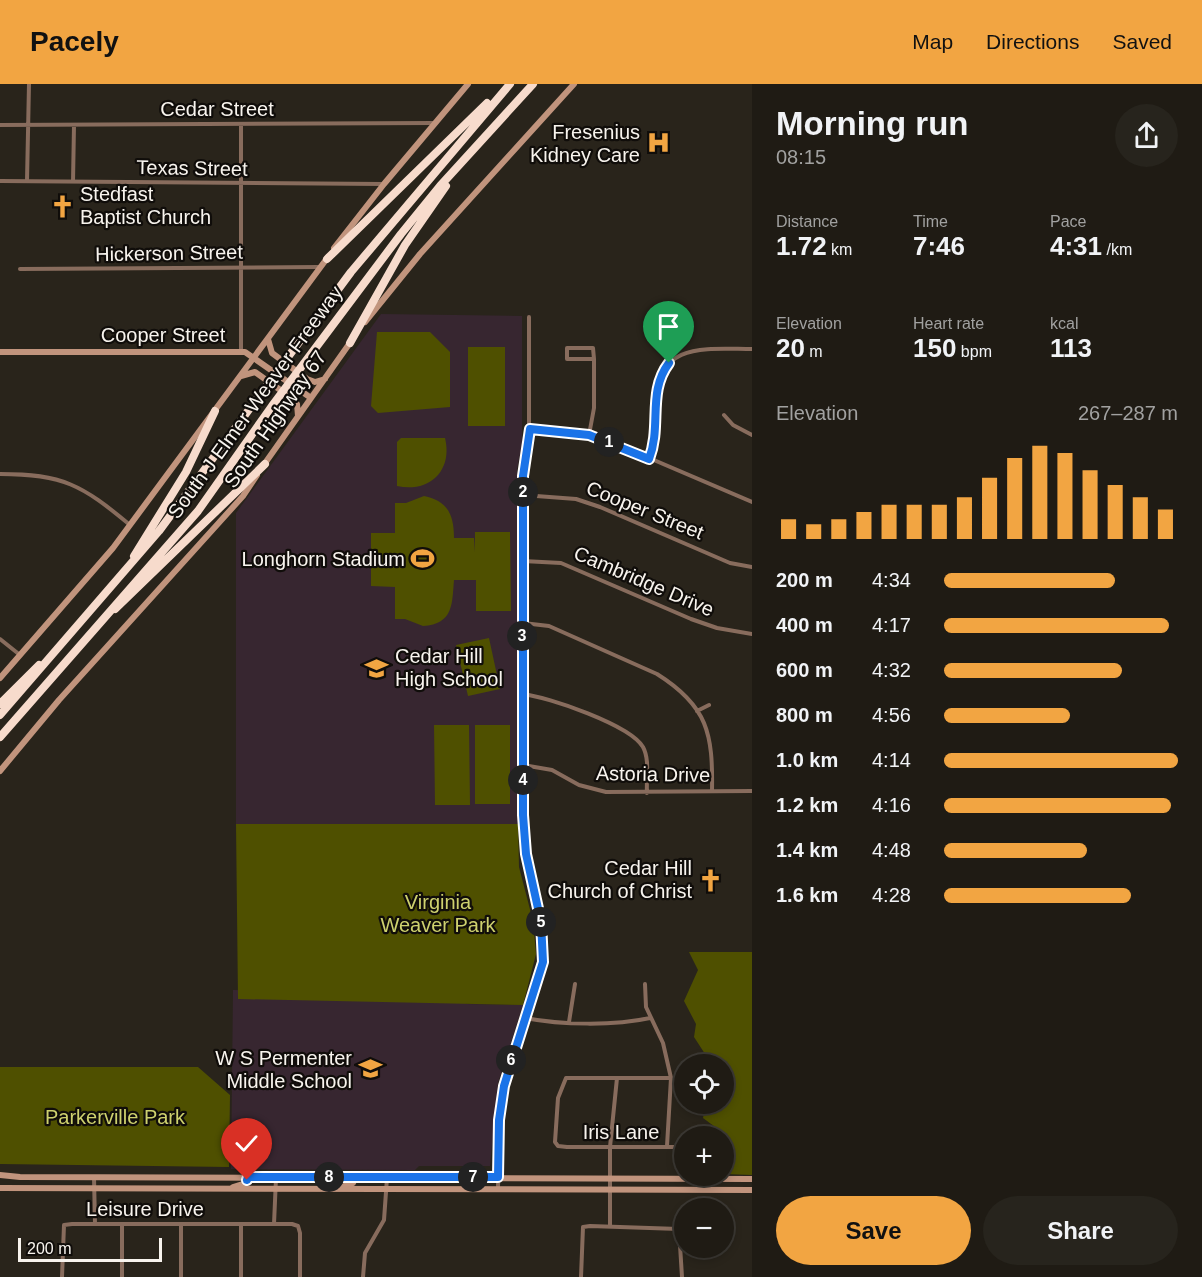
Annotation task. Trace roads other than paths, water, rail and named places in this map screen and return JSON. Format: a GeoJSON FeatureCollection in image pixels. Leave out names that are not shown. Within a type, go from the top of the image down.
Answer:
{"type":"FeatureCollection","features":[{"type":"Feature","properties":{"kind":"highway"},"geometry":{"type":"LineString","coordinates":[[327,258],[509,84]]}},
{"type":"Feature","properties":{"kind":"highway","name":"South J Elmer Weaver Freeway"},"geometry":{"type":"LineString","coordinates":[[0,715],[124,573],[183,500],[292,349],[398,214],[509,84]]}},
{"type":"Feature","properties":{"kind":"highway","name":"South J Elmer Weaver Freeway"},"geometry":{"type":"LineString","coordinates":[[0,737],[198,511],[308,356],[401,234],[440,186],[456,172],[533,84]]}},
{"type":"Feature","properties":{"kind":"highway"},"geometry":{"type":"LineString","coordinates":[[350,343],[405,245],[456,172]]}},
{"type":"Feature","properties":{"kind":"highway"},"geometry":{"type":"LineString","coordinates":[[124,573],[181,480],[215,411]]}},
{"type":"Feature","properties":{"kind":"highway"},"geometry":{"type":"LineString","coordinates":[[107,615],[123,604],[265,464]]}},
{"type":"Feature","properties":{"kind":"highway"},"geometry":{"type":"LineString","coordinates":[[0,704],[32,670],[50,657]]}},
{"type":"Feature","properties":{"kind":"highway"},"geometry":{"type":"LineString","coordinates":[[0,746],[19,715]]}},
{"type":"Feature","properties":{"kind":"main road"},"geometry":{"type":"LineString","coordinates":[[0,678],[95,570],[320,267],[384,184],[468,84]]}},
{"type":"Feature","properties":{"kind":"main road","name":"South Highway 67"},"geometry":{"type":"LineString","coordinates":[[0,771],[67,692],[243,496],[350,343],[420,254],[574,84]]}},
{"type":"Feature","properties":{"kind":"main road"},"geometry":{"type":"LineString","coordinates":[[268,339],[272,353],[307,379],[315,382],[325,379]]}},
{"type":"Feature","properties":{"kind":"main road","name":"Cooper Street"},"geometry":{"type":"LineString","coordinates":[[0,352],[241,352],[254,357],[311,398]]}},
{"type":"Feature","properties":{"kind":"main road"},"geometry":{"type":"LineString","coordinates":[[205,352],[242,356],[245,365],[241,376]]}},
{"type":"Feature","properties":{"kind":"main road"},"geometry":{"type":"LineString","coordinates":[[241,376],[255,372],[297,404],[298,417]]}},
{"type":"Feature","properties":{"kind":"main road"},"geometry":{"type":"LineString","coordinates":[[0,1175],[20,1177],[752,1179]]}},
{"type":"Feature","properties":{"kind":"main road"},"geometry":{"type":"LineString","coordinates":[[20,1177],[20,1190]]}},
{"type":"Feature","properties":{"kind":"main road"},"geometry":{"type":"LineString","coordinates":[[206,1190],[240,1186],[246,1183],[248,1177]]}},
{"type":"Feature","properties":{"kind":"main road"},"geometry":{"type":"LineString","coordinates":[[310,1190],[346,1186],[353,1183],[356,1177]]}},
{"type":"Feature","properties":{"kind":"main road"},"geometry":{"type":"LineString","coordinates":[[0,1188],[20,1190],[752,1190]]}},
{"type":"Feature","properties":{"kind":"street"},"geometry":{"type":"LineString","coordinates":[[27,181],[28,84]]}},
{"type":"Feature","properties":{"kind":"street","name":"Cedar Street"},"geometry":{"type":"LineString","coordinates":[[0,125],[435,123]]}},
{"type":"Feature","properties":{"kind":"street"},"geometry":{"type":"LineString","coordinates":[[241,352],[242,124]]}},
{"type":"Feature","properties":{"kind":"street"},"geometry":{"type":"LineString","coordinates":[[73,182],[74,125]]}},
{"type":"Feature","properties":{"kind":"street","name":"Texas Street"},"geometry":{"type":"LineString","coordinates":[[0,181],[384,184]]}},
{"type":"Feature","properties":{"kind":"street","name":"Hickerson Street"},"geometry":{"type":"LineString","coordinates":[[20,269],[320,267]]}},
{"type":"Feature","properties":{"kind":"street"},"geometry":{"type":"LineString","coordinates":[[498,1190],[499,1120],[504,1086],[541,972],[544,946],[526,854],[523,765],[523,495],[530,429],[529,317]]}},
{"type":"Feature","properties":{"kind":"street"},"geometry":{"type":"LineString","coordinates":[[589,435],[594,408],[594,359],[593,348],[567,348],[567,359],[594,359]]}},
{"type":"Feature","properties":{"kind":"street"},"geometry":{"type":"LineString","coordinates":[[649,459],[657,432],[657,386],[669,363],[680,354],[694,349],[752,349]]}},
{"type":"Feature","properties":{"kind":"street"},"geometry":{"type":"LineString","coordinates":[[724,416],[733,425],[752,435]]}},
{"type":"Feature","properties":{"kind":"street"},"geometry":{"type":"LineString","coordinates":[[530,429],[589,435],[752,502]]}},
{"type":"Feature","properties":{"kind":"street"},"geometry":{"type":"LineString","coordinates":[[0,474],[36,475],[67,482],[96,496],[130,525]]}},
{"type":"Feature","properties":{"kind":"street","name":"Cooper Street"},"geometry":{"type":"LineString","coordinates":[[523,495],[576,499],[600,507],[730,563],[752,567]]}},
{"type":"Feature","properties":{"kind":"street","name":"Cambridge Drive"},"geometry":{"type":"LineString","coordinates":[[523,561],[561,562],[692,619],[717,628],[752,634]]}},
{"type":"Feature","properties":{"kind":"street"},"geometry":{"type":"LineString","coordinates":[[523,623],[549,626],[657,674],[684,694],[697,711],[711,739],[712,791]]}},
{"type":"Feature","properties":{"kind":"street"},"geometry":{"type":"LineString","coordinates":[[0,639],[20,655]]}},
{"type":"Feature","properties":{"kind":"street"},"geometry":{"type":"LineString","coordinates":[[522,694],[555,700],[629,734],[643,747],[646,756],[647,793]]}},
{"type":"Feature","properties":{"kind":"street"},"geometry":{"type":"LineString","coordinates":[[697,711],[709,705]]}},
{"type":"Feature","properties":{"kind":"street","name":"Astoria Drive"},"geometry":{"type":"LineString","coordinates":[[523,765],[552,770],[591,790],[647,793],[752,791]]}},
{"type":"Feature","properties":{"kind":"street"},"geometry":{"type":"LineString","coordinates":[[569,1022],[575,984]]}},
{"type":"Feature","properties":{"kind":"street"},"geometry":{"type":"LineString","coordinates":[[645,984],[650,1018],[663,1043],[671,1078],[667,1146]]}},
{"type":"Feature","properties":{"kind":"street"},"geometry":{"type":"LineString","coordinates":[[525,1018],[569,1022],[636,1021],[650,1018]]}},
{"type":"Feature","properties":{"kind":"street","name":"Iris Lane"},"geometry":{"type":"LineString","coordinates":[[617,1078],[566,1078],[561,1085],[556,1114],[558,1146],[674,1146]]}},
{"type":"Feature","properties":{"kind":"street"},"geometry":{"type":"LineString","coordinates":[[610,1226],[610,1147],[617,1078],[671,1078]]}},
{"type":"Feature","properties":{"kind":"street"},"geometry":{"type":"LineString","coordinates":[[94,1177],[94,1224]]}},
{"type":"Feature","properties":{"kind":"street"},"geometry":{"type":"LineString","coordinates":[[274,1224],[276,1177]]}},
{"type":"Feature","properties":{"kind":"street"},"geometry":{"type":"LineString","coordinates":[[363,1277],[365,1253],[384,1220],[387,1177]]}},
{"type":"Feature","properties":{"kind":"street","name":"Leisure Drive"},"geometry":{"type":"LineString","coordinates":[[62,1277],[64,1225],[94,1224],[298,1226],[300,1277]]}},
{"type":"Feature","properties":{"kind":"street"},"geometry":{"type":"LineString","coordinates":[[122,1224],[122,1277]]}},
{"type":"Feature","properties":{"kind":"street"},"geometry":{"type":"LineString","coordinates":[[181,1224],[181,1277]]}},
{"type":"Feature","properties":{"kind":"street"},"geometry":{"type":"LineString","coordinates":[[241,1224],[241,1277]]}},
{"type":"Feature","properties":{"kind":"street"},"geometry":{"type":"LineString","coordinates":[[581,1277],[583,1227],[610,1226],[680,1228],[682,1277]]}},
{"type":"Feature","properties":{"kind":"place","name":"Fresenius Kidney Care"},"geometry":{"type":"Point","coordinates":[658,143]}},
{"type":"Feature","properties":{"kind":"place","name":"Stedfast Baptist Church"},"geometry":{"type":"Point","coordinates":[62,206]}},
{"type":"Feature","properties":{"kind":"place","name":"Longhorn Stadium"},"geometry":{"type":"Point","coordinates":[423,559]}},
{"type":"Feature","properties":{"kind":"place","name":"Cedar Hill High School"},"geometry":{"type":"Point","coordinates":[377,668]}},
{"type":"Feature","properties":{"kind":"place","name":"Cedar Hill Church of Christ"},"geometry":{"type":"Point","coordinates":[710,880]}},
{"type":"Feature","properties":{"kind":"place","name":"W S Permenter Middle School"},"geometry":{"type":"Point","coordinates":[370,1069]}},
{"type":"Feature","properties":{"kind":"park label","name":"Virginia Weaver Park"},"geometry":{"type":"Point","coordinates":[438,914]}},
{"type":"Feature","properties":{"kind":"park label","name":"Parkerville Park"},"geometry":{"type":"Point","coordinates":[115,1117]}}]}
